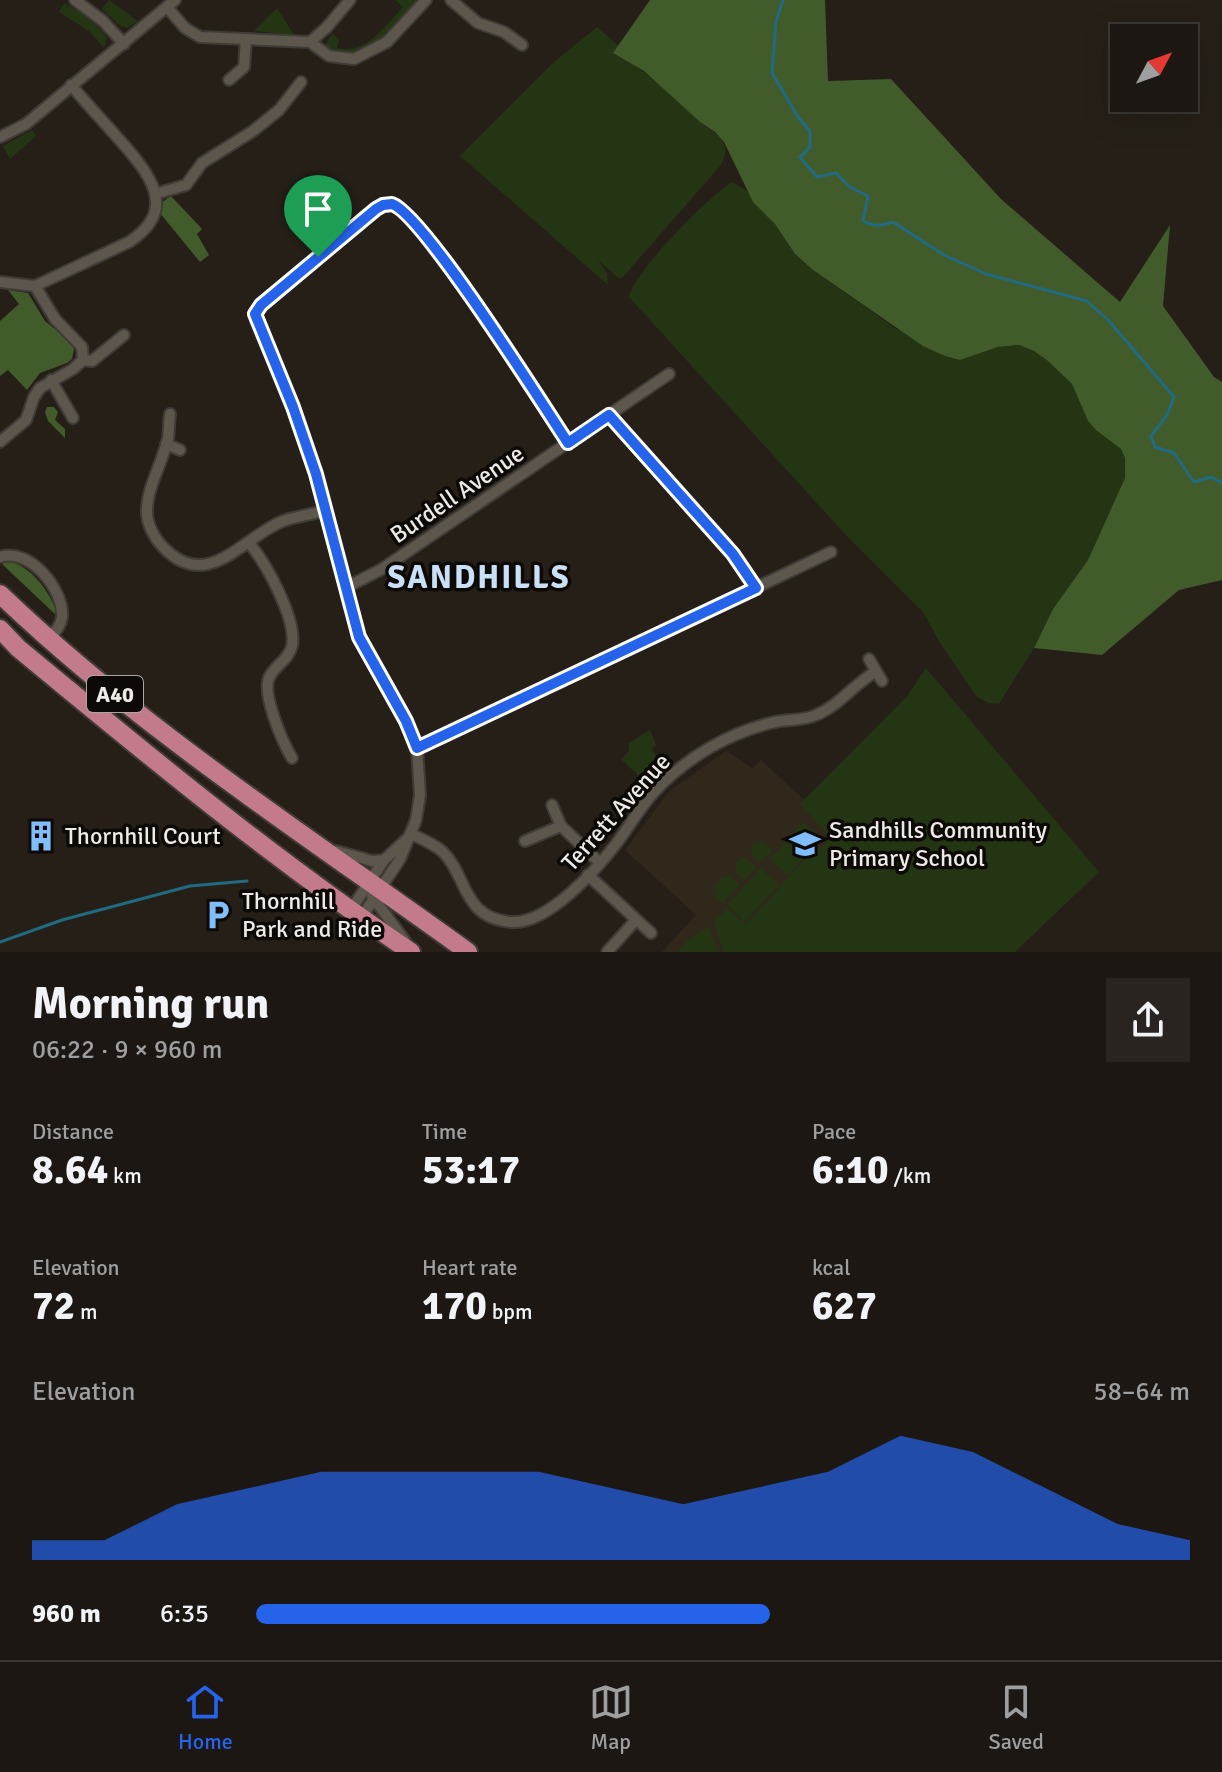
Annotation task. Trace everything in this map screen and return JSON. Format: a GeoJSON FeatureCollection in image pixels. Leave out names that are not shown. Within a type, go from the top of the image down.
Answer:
{"type":"FeatureCollection","features":[{"type":"Feature","properties":{"kind":"highway","name":"A40"},"geometry":{"type":"LineString","coordinates":[[0,594],[49,639],[162,732],[375,891],[468,952]]}},
{"type":"Feature","properties":{"kind":"highway","name":"A40"},"geometry":{"type":"LineString","coordinates":[[0,629],[18,648],[188,789],[355,914],[412,952]]}},
{"type":"Feature","properties":{"kind":"street"},"geometry":{"type":"LineString","coordinates":[[75,0],[103,21],[124,44]]}},
{"type":"Feature","properties":{"kind":"street"},"geometry":{"type":"LineString","coordinates":[[310,42],[350,0]]}},
{"type":"Feature","properties":{"kind":"street"},"geometry":{"type":"LineString","coordinates":[[0,137],[26,124],[171,3],[185,28],[200,37],[310,42],[336,58],[361,57],[387,42],[426,0]]}},
{"type":"Feature","properties":{"kind":"street"},"geometry":{"type":"LineString","coordinates":[[451,0],[478,23],[504,32],[522,45]]}},
{"type":"Feature","properties":{"kind":"street"},"geometry":{"type":"LineString","coordinates":[[229,80],[244,67],[246,39]]}},
{"type":"Feature","properties":{"kind":"street"},"geometry":{"type":"LineString","coordinates":[[155,194],[186,185],[202,163],[253,131],[279,110],[301,82]]}},
{"type":"Feature","properties":{"kind":"street"},"geometry":{"type":"LineString","coordinates":[[0,282],[35,286],[136,238],[150,220],[155,194],[146,170],[71,85]]}},
{"type":"Feature","properties":{"kind":"street"},"geometry":{"type":"LineString","coordinates":[[355,914],[400,859],[411,834],[419,808],[417,748],[406,721],[359,637],[316,474],[255,314],[261,305],[383,205],[399,207],[472,299],[568,443]]}},
{"type":"Feature","properties":{"kind":"street"},"geometry":{"type":"LineString","coordinates":[[35,286],[55,319],[82,347],[83,360]]}},
{"type":"Feature","properties":{"kind":"street"},"geometry":{"type":"LineString","coordinates":[[0,442],[26,420],[36,392],[83,360],[92,361],[124,335]]}},
{"type":"Feature","properties":{"kind":"street","name":"Burdell Avenue"},"geometry":{"type":"LineString","coordinates":[[345,588],[382,569],[669,374]]}},
{"type":"Feature","properties":{"kind":"street"},"geometry":{"type":"LineString","coordinates":[[51,380],[73,418]]}},
{"type":"Feature","properties":{"kind":"street"},"geometry":{"type":"LineString","coordinates":[[170,414],[166,444],[147,508],[149,524],[162,546],[177,558],[200,564],[220,560],[283,521],[325,511]]}},
{"type":"Feature","properties":{"kind":"street"},"geometry":{"type":"LineString","coordinates":[[609,415],[733,554],[756,588]]}},
{"type":"Feature","properties":{"kind":"street"},"geometry":{"type":"LineString","coordinates":[[166,444],[180,450]]}},
{"type":"Feature","properties":{"kind":"street"},"geometry":{"type":"LineString","coordinates":[[249,543],[278,591],[292,632],[291,650],[268,678],[266,691],[292,758]]}},
{"type":"Feature","properties":{"kind":"street"},"geometry":{"type":"LineString","coordinates":[[417,748],[831,552]]}},
{"type":"Feature","properties":{"kind":"street"},"geometry":{"type":"LineString","coordinates":[[0,557],[15,554],[27,560],[56,592],[62,621],[49,639]]}},
{"type":"Feature","properties":{"kind":"street"},"geometry":{"type":"LineString","coordinates":[[869,659],[882,681]]}},
{"type":"Feature","properties":{"kind":"street","name":"Terrett Avenue"},"geometry":{"type":"LineString","coordinates":[[411,834],[442,851],[472,901],[486,914],[518,922],[537,917],[600,863],[654,792],[684,764],[712,745],[754,728],[804,719],[823,712],[875,672]]}},
{"type":"Feature","properties":{"kind":"street"},"geometry":{"type":"LineString","coordinates":[[552,805],[561,826],[600,863]]}},
{"type":"Feature","properties":{"kind":"street"},"geometry":{"type":"LineString","coordinates":[[525,841],[561,826]]}},
{"type":"Feature","properties":{"kind":"street"},"geometry":{"type":"LineString","coordinates":[[355,914],[375,891],[384,860],[411,834]]}},
{"type":"Feature","properties":{"kind":"street"},"geometry":{"type":"LineString","coordinates":[[318,846],[358,858],[384,860]]}},
{"type":"Feature","properties":{"kind":"street"},"geometry":{"type":"LineString","coordinates":[[588,875],[651,933]]}},
{"type":"Feature","properties":{"kind":"street"},"geometry":{"type":"LineString","coordinates":[[375,891],[412,952]]}},
{"type":"Feature","properties":{"kind":"street"},"geometry":{"type":"LineString","coordinates":[[607,952],[636,920]]}},
{"type":"Feature","properties":{"kind":"shaded area","name":"Sandhills Community Primary School"},"geometry":{"type":"Polygon","coordinates":[[[875,729],[974,952],[662,952],[696,915],[625,850],[669,791],[726,751],[752,768],[761,760],[804,800],[875,729]]]}},
{"type":"Feature","properties":{"kind":"green space"},"geometry":{"type":"Polygon","coordinates":[[[109,0],[138,21],[127,28],[120,26],[102,9],[109,0]]]}},
{"type":"Feature","properties":{"kind":"green space"},"geometry":{"type":"Polygon","coordinates":[[[395,0],[420,0],[383,40],[355,54],[328,51],[325,46],[332,33],[339,40],[337,48],[347,49],[374,37],[403,7],[395,0]]]}},
{"type":"Feature","properties":{"kind":"green space"},"geometry":{"type":"Polygon","coordinates":[[[650,0],[825,0],[828,81],[891,79],[1001,199],[1120,302],[1170,225],[1163,306],[1214,377],[1222,382],[1222,580],[1179,590],[1102,655],[1034,648],[1053,609],[1088,560],[1125,478],[1125,458],[1121,449],[1088,421],[1072,384],[1034,351],[1019,345],[998,347],[960,360],[945,356],[923,346],[813,270],[795,254],[775,224],[753,202],[724,142],[715,132],[644,71],[613,53],[650,0]]]}},
{"type":"Feature","properties":{"kind":"green space"},"geometry":{"type":"Polygon","coordinates":[[[64,3],[98,27],[107,38],[104,48],[89,31],[59,12],[64,3]]]}},
{"type":"Feature","properties":{"kind":"green space"},"geometry":{"type":"Polygon","coordinates":[[[277,8],[294,35],[254,31],[277,8]]]}},
{"type":"Feature","properties":{"kind":"green space"},"geometry":{"type":"Polygon","coordinates":[[[597,27],[619,46],[614,54],[659,84],[717,135],[725,150],[721,165],[623,277],[619,279],[598,260],[607,274],[608,285],[460,156],[554,62],[597,27]]]}},
{"type":"Feature","properties":{"kind":"green space"},"geometry":{"type":"Polygon","coordinates":[[[32,130],[36,136],[10,159],[3,146],[32,130]]]}},
{"type":"Feature","properties":{"kind":"green space"},"geometry":{"type":"Polygon","coordinates":[[[732,182],[747,191],[795,254],[895,328],[960,360],[998,347],[1019,345],[1034,351],[1072,384],[1088,421],[1121,449],[1125,458],[1125,478],[1088,560],[1053,609],[1034,648],[999,704],[988,703],[976,696],[923,612],[843,532],[629,297],[644,271],[673,236],[732,182]]]}},
{"type":"Feature","properties":{"kind":"green space"},"geometry":{"type":"Polygon","coordinates":[[[171,196],[202,229],[197,234],[209,255],[200,262],[159,212],[161,203],[171,196]]]}},
{"type":"Feature","properties":{"kind":"green space"},"geometry":{"type":"Polygon","coordinates":[[[8,290],[28,293],[45,321],[71,342],[74,349],[72,359],[40,373],[27,390],[8,370],[0,376],[0,321],[19,304],[8,290]]]}},
{"type":"Feature","properties":{"kind":"green space"},"geometry":{"type":"Polygon","coordinates":[[[47,407],[54,407],[58,412],[55,420],[65,429],[65,438],[48,421],[47,407]]]}},
{"type":"Feature","properties":{"kind":"green space"},"geometry":{"type":"Polygon","coordinates":[[[8,561],[25,569],[40,582],[58,617],[2,564],[8,561]]]}},
{"type":"Feature","properties":{"kind":"green space","name":"Sandhills Community Primary School"},"geometry":{"type":"Polygon","coordinates":[[[926,668],[1099,872],[1015,952],[723,952],[714,922],[727,908],[746,924],[817,846],[821,849],[829,836],[800,804],[908,695],[926,668]]]}},
{"type":"Feature","properties":{"kind":"green space"},"geometry":{"type":"Polygon","coordinates":[[[650,730],[656,745],[652,748],[662,769],[647,784],[621,759],[629,751],[629,743],[650,730]]]}},
{"type":"Feature","properties":{"kind":"green space"},"geometry":{"type":"Polygon","coordinates":[[[803,822],[822,839],[788,876],[770,859],[803,822]]]}},
{"type":"Feature","properties":{"kind":"green space"},"geometry":{"type":"Polygon","coordinates":[[[762,840],[772,850],[760,863],[750,853],[750,848],[762,840]]]}},
{"type":"Feature","properties":{"kind":"green space"},"geometry":{"type":"Polygon","coordinates":[[[742,856],[757,867],[744,880],[734,870],[742,856]]]}},
{"type":"Feature","properties":{"kind":"green space"},"geometry":{"type":"Polygon","coordinates":[[[761,868],[779,885],[745,922],[727,905],[761,868]]]}},
{"type":"Feature","properties":{"kind":"green space"},"geometry":{"type":"Polygon","coordinates":[[[730,875],[740,885],[723,903],[713,893],[717,889],[714,886],[724,876],[730,875]]]}},
{"type":"Feature","properties":{"kind":"green space"},"geometry":{"type":"Polygon","coordinates":[[[709,926],[718,952],[677,952],[688,940],[709,926]]]}},
{"type":"Feature","properties":{"kind":"waterway"},"geometry":{"type":"LineString","coordinates":[[783,0],[776,21],[772,73],[810,131],[810,147],[800,157],[817,177],[836,173],[850,187],[868,196],[863,221],[867,223],[878,225],[893,222],[944,255],[986,274],[1087,301],[1109,321],[1174,397],[1167,415],[1151,436],[1155,447],[1174,453],[1194,482],[1211,477],[1222,483]]}},
{"type":"Feature","properties":{"kind":"waterway"},"geometry":{"type":"LineString","coordinates":[[0,942],[62,920],[190,886],[247,881]]}},
{"type":"Feature","properties":{"kind":"place","name":"Thornhill Court"},"geometry":{"type":"Point","coordinates":[41,836]}},
{"type":"Feature","properties":{"kind":"place","name":"Sandhills Community Primary School"},"geometry":{"type":"Point","coordinates":[805,844]}},
{"type":"Feature","properties":{"kind":"place","name":"Thornhill Park and Ride"},"geometry":{"type":"Point","coordinates":[218,915]}},
{"type":"Feature","properties":{"kind":"district","name":"SANDHILLS"},"geometry":{"type":"Point","coordinates":[479,577]}},
{"type":"Feature","properties":{"kind":"route"},"geometry":{"type":"LineString","coordinates":[[392,204],[399,207],[472,299],[568,443],[609,415],[733,554],[756,588],[417,748],[413,734],[359,637],[316,474],[293,407],[256,321],[255,314],[261,305],[318,257],[376,209],[392,204]]}}]}
